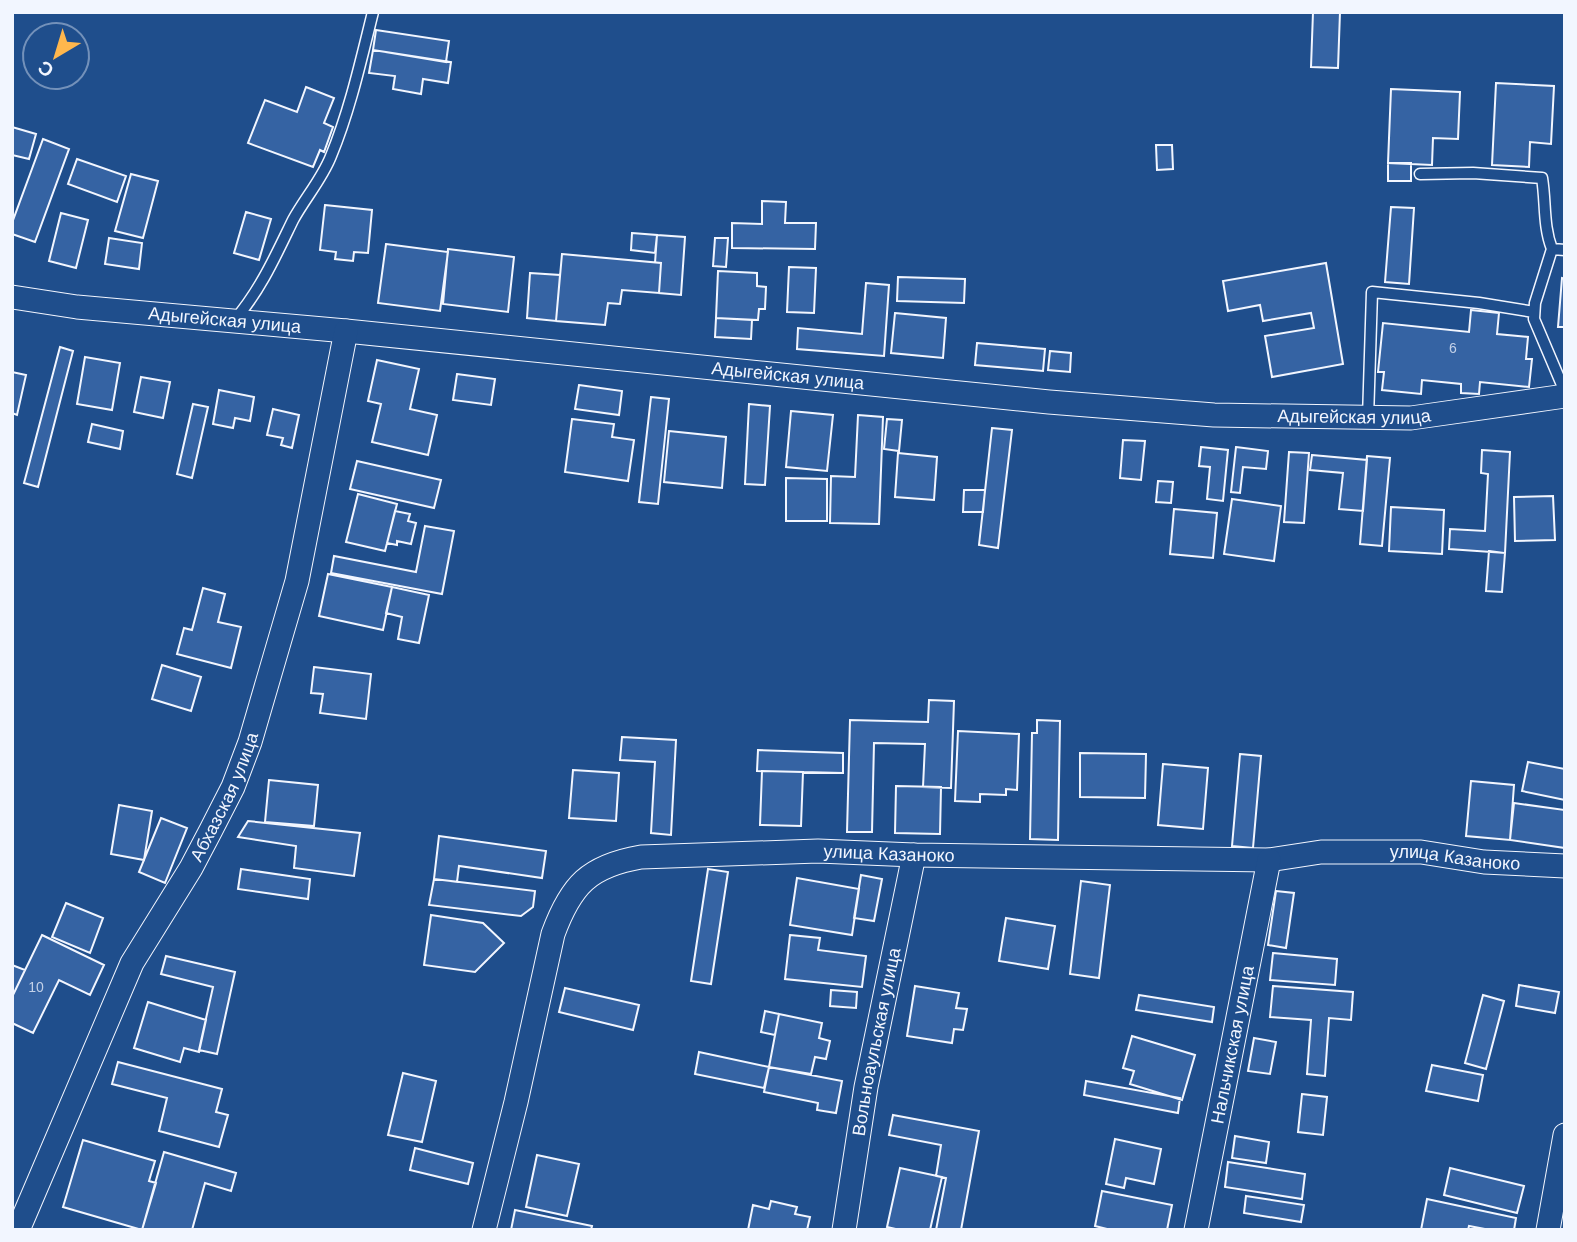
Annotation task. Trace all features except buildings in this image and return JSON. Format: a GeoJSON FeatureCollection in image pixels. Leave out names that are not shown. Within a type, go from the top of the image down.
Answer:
{"type":"FeatureCollection","features":[{"type":"Feature","properties":{"kind":"street","name":"Адыгейская улица"},"geometry":{"type":"LineString","coordinates":[[12,298],[77,307],[346,331],[1049,402],[1214,415],[1410,418],[1565,394]]}},
{"type":"Feature","properties":{"kind":"street","name":"Абхазская улица"},"geometry":{"type":"LineString","coordinates":[[18,1230],[132,963],[211,830],[233,787],[250,742],[297,581],[346,331]]}},
{"type":"Feature","properties":{"kind":"street","name":"улица Казаноко"},"geometry":{"type":"LineString","coordinates":[[484,1230],[516,1102],[553,934],[563,907],[579,884],[614,862],[641,857],[818,851],[1269,860],[1321,852],[1421,852],[1484,862],[1565,866]]}},
{"type":"Feature","properties":{"kind":"street","name":"Вольноаульская улица"},"geometry":{"type":"LineString","coordinates":[[844,1230],[866,1087],[914,855]]}},
{"type":"Feature","properties":{"kind":"street","name":"Нальчикская улица"},"geometry":{"type":"LineString","coordinates":[[1196,1230],[1269,860]]}},
{"type":"Feature","properties":{"kind":"street"},"geometry":{"type":"LineString","coordinates":[[1548,1230],[1565,1135]]}},
{"type":"Feature","properties":{"kind":"lane"},"geometry":{"type":"LineString","coordinates":[[234,321],[253,298],[278,256],[294,219],[330,159],[354,86],[373,12]]}},
{"type":"Feature","properties":{"kind":"lane"},"geometry":{"type":"LineString","coordinates":[[1420,174],[1473,173],[1542,178],[1546,200],[1546,233],[1552,249],[1535,303],[1534,319],[1565,394]]}},
{"type":"Feature","properties":{"kind":"lane"},"geometry":{"type":"LineString","coordinates":[[1552,249],[1565,250]]}},
{"type":"Feature","properties":{"kind":"lane"},"geometry":{"type":"LineString","coordinates":[[1368,418],[1372,292],[1479,303],[1534,312]]}}]}
